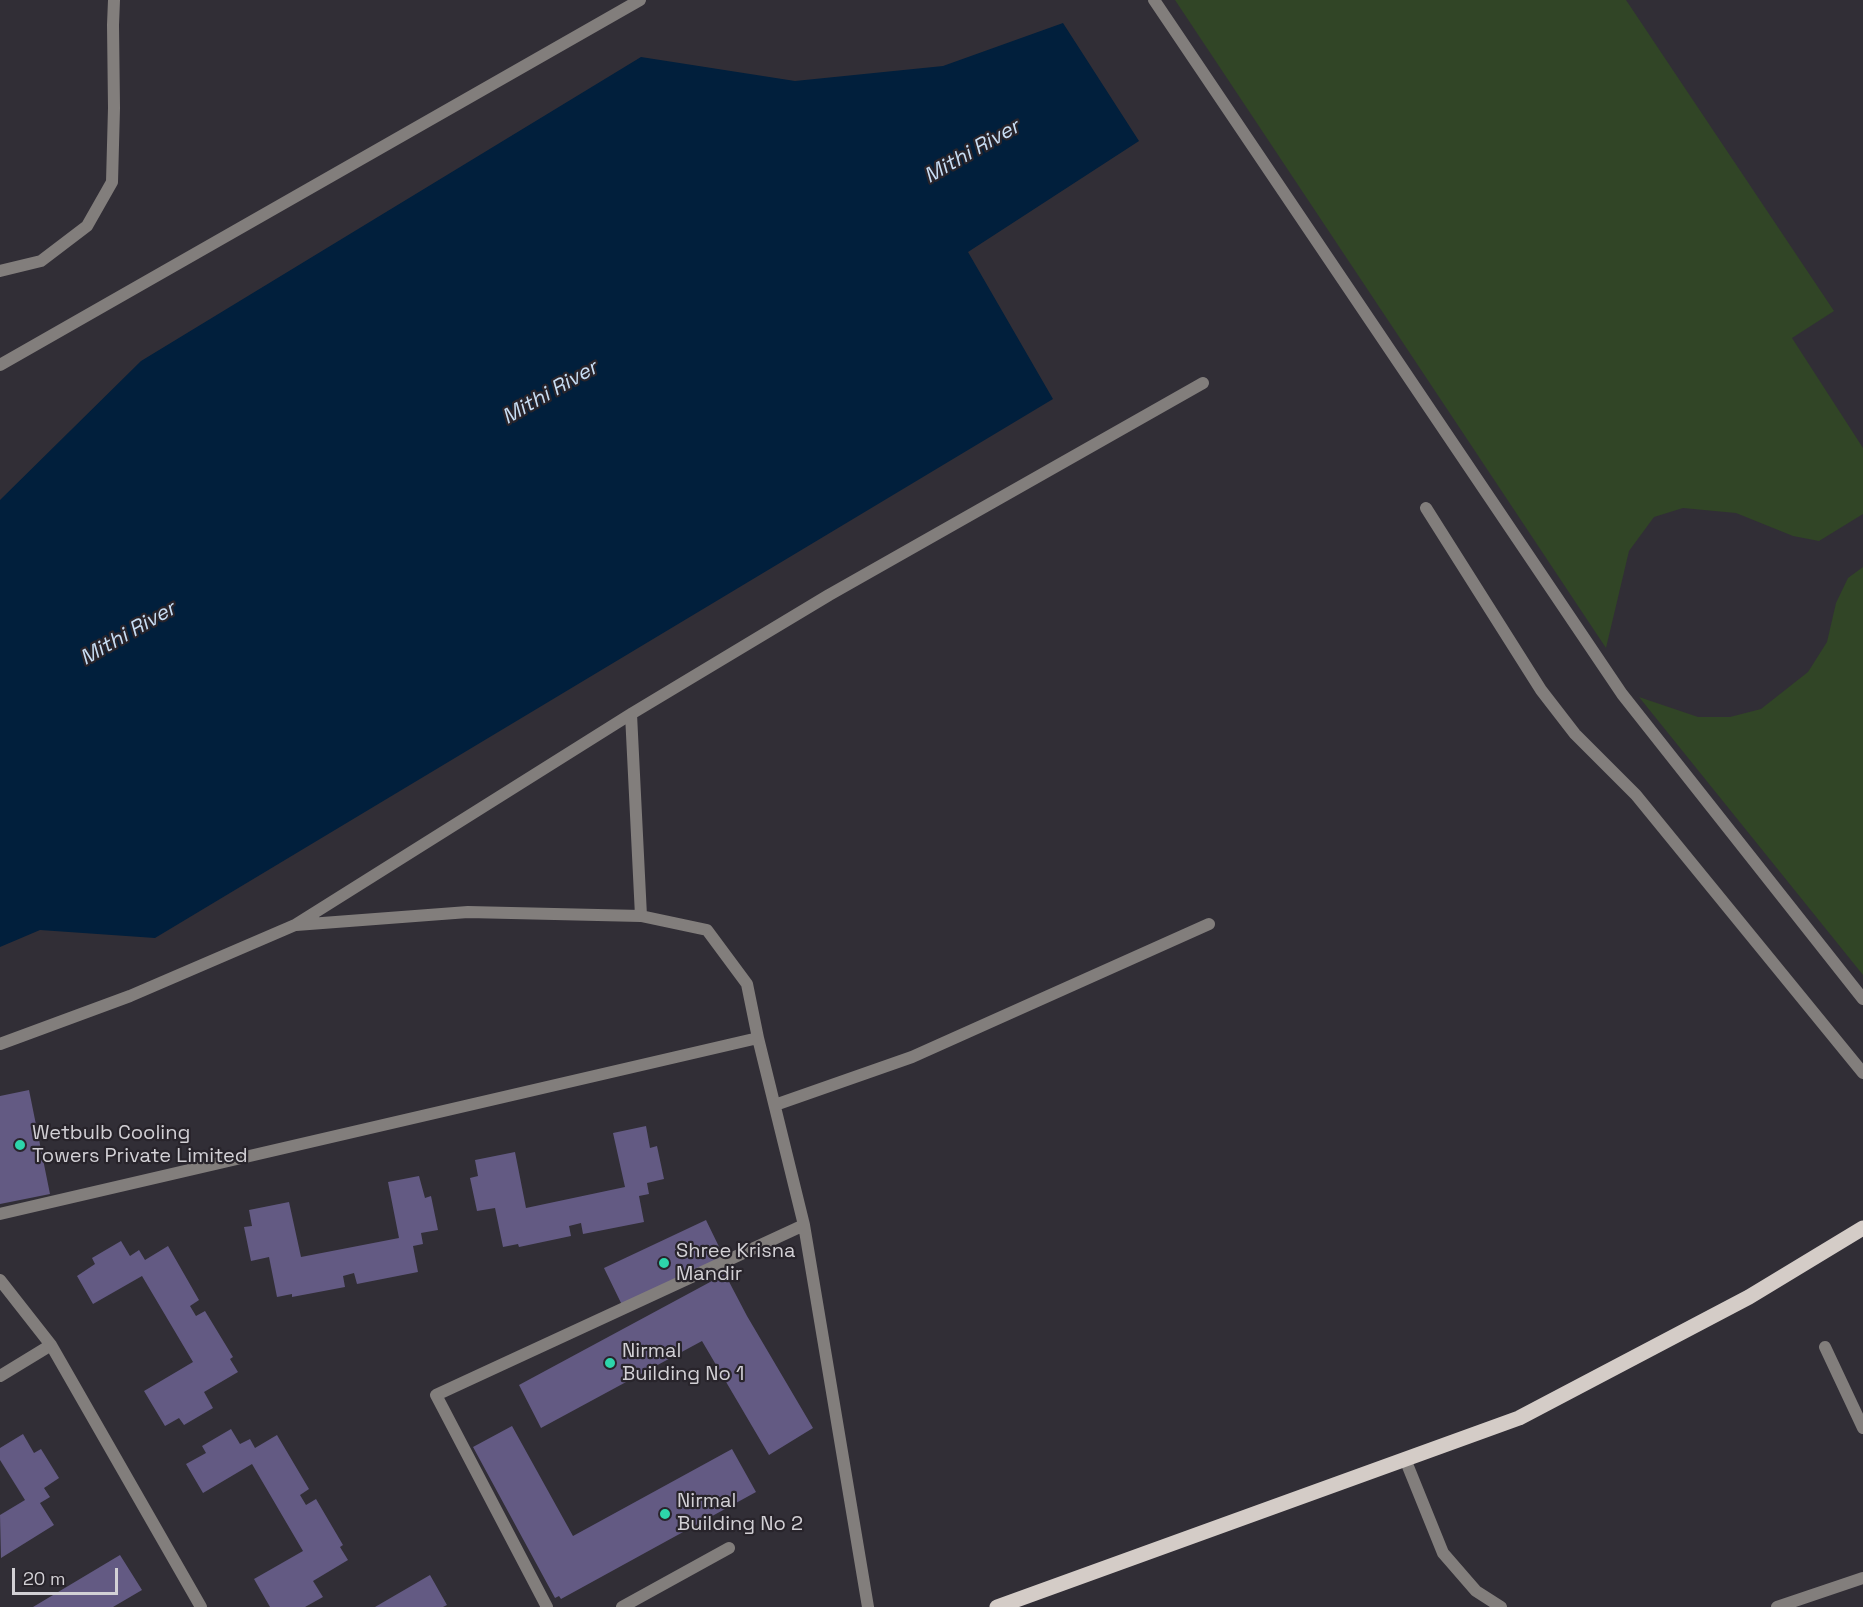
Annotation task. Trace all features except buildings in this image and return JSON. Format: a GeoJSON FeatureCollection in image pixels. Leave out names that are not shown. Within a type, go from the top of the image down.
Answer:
{"type":"FeatureCollection","features":[{"type":"Feature","properties":{"kind":"main road"},"geometry":{"type":"LineString","coordinates":[[997,1607],[1519,1418],[1749,1297],[1863,1228]]}},
{"type":"Feature","properties":{"kind":"street"},"geometry":{"type":"LineString","coordinates":[[0,271],[41,261],[87,226],[112,182],[114,0]]}},
{"type":"Feature","properties":{"kind":"street"},"geometry":{"type":"LineString","coordinates":[[0,365],[640,0]]}},
{"type":"Feature","properties":{"kind":"street"},"geometry":{"type":"LineString","coordinates":[[1154,0],[1622,694],[1863,999]]}},
{"type":"Feature","properties":{"kind":"street"},"geometry":{"type":"LineString","coordinates":[[0,1044],[130,996],[295,925],[631,714],[840,589],[1203,383]]}},
{"type":"Feature","properties":{"kind":"street"},"geometry":{"type":"LineString","coordinates":[[1426,508],[1541,690],[1575,734],[1636,795],[1863,1073]]}},
{"type":"Feature","properties":{"kind":"street"},"geometry":{"type":"LineString","coordinates":[[631,714],[641,916]]}},
{"type":"Feature","properties":{"kind":"street"},"geometry":{"type":"LineString","coordinates":[[295,925],[468,912],[641,916],[707,930],[747,984],[804,1225],[868,1607]]}},
{"type":"Feature","properties":{"kind":"street"},"geometry":{"type":"LineString","coordinates":[[775,1105],[912,1057],[1209,924]]}},
{"type":"Feature","properties":{"kind":"street"},"geometry":{"type":"LineString","coordinates":[[0,1214],[758,1038]]}},
{"type":"Feature","properties":{"kind":"street"},"geometry":{"type":"LineString","coordinates":[[547,1607],[436,1395],[804,1225]]}},
{"type":"Feature","properties":{"kind":"street"},"geometry":{"type":"LineString","coordinates":[[0,1280],[51,1346],[201,1607]]}},
{"type":"Feature","properties":{"kind":"street"},"geometry":{"type":"LineString","coordinates":[[0,1376],[51,1346]]}},
{"type":"Feature","properties":{"kind":"street"},"geometry":{"type":"LineString","coordinates":[[1825,1347],[1863,1428]]}},
{"type":"Feature","properties":{"kind":"street"},"geometry":{"type":"LineString","coordinates":[[1405,1460],[1443,1553],[1476,1591],[1501,1607]]}},
{"type":"Feature","properties":{"kind":"street"},"geometry":{"type":"LineString","coordinates":[[622,1607],[729,1548]]}},
{"type":"Feature","properties":{"kind":"street"},"geometry":{"type":"LineString","coordinates":[[1777,1607],[1863,1578]]}},
{"type":"Feature","properties":{"kind":"green space"},"geometry":{"type":"Polygon","coordinates":[[[1175,0],[1626,0],[1834,311],[1792,338],[1863,448],[1863,514],[1819,541],[1793,536],[1736,513],[1683,508],[1654,517],[1629,551],[1606,648],[1175,0]]]}},
{"type":"Feature","properties":{"kind":"green space"},"geometry":{"type":"Polygon","coordinates":[[[1863,567],[1863,975],[1639,697],[1698,717],[1730,717],[1761,709],[1808,672],[1827,642],[1836,603],[1848,578],[1863,567]]]}},
{"type":"Feature","properties":{"kind":"water","name":"Mithi River"},"geometry":{"type":"Polygon","coordinates":[[[1063,23],[1139,141],[968,252],[1053,399],[155,938],[40,930],[0,947],[0,500],[141,361],[641,57],[795,81],[943,66],[1063,23]]]}},
{"type":"Feature","properties":{"kind":"place","name":"Wetbulb Cooling Towers Private Limited"},"geometry":{"type":"Point","coordinates":[20,1145]}},
{"type":"Feature","properties":{"kind":"place","name":"Shree Krisna Mandir"},"geometry":{"type":"Point","coordinates":[664,1263]}},
{"type":"Feature","properties":{"kind":"place","name":"Nirmal Building No 1"},"geometry":{"type":"Point","coordinates":[610,1363]}},
{"type":"Feature","properties":{"kind":"place","name":"Nirmal Building No 2"},"geometry":{"type":"Point","coordinates":[665,1514]}}]}
